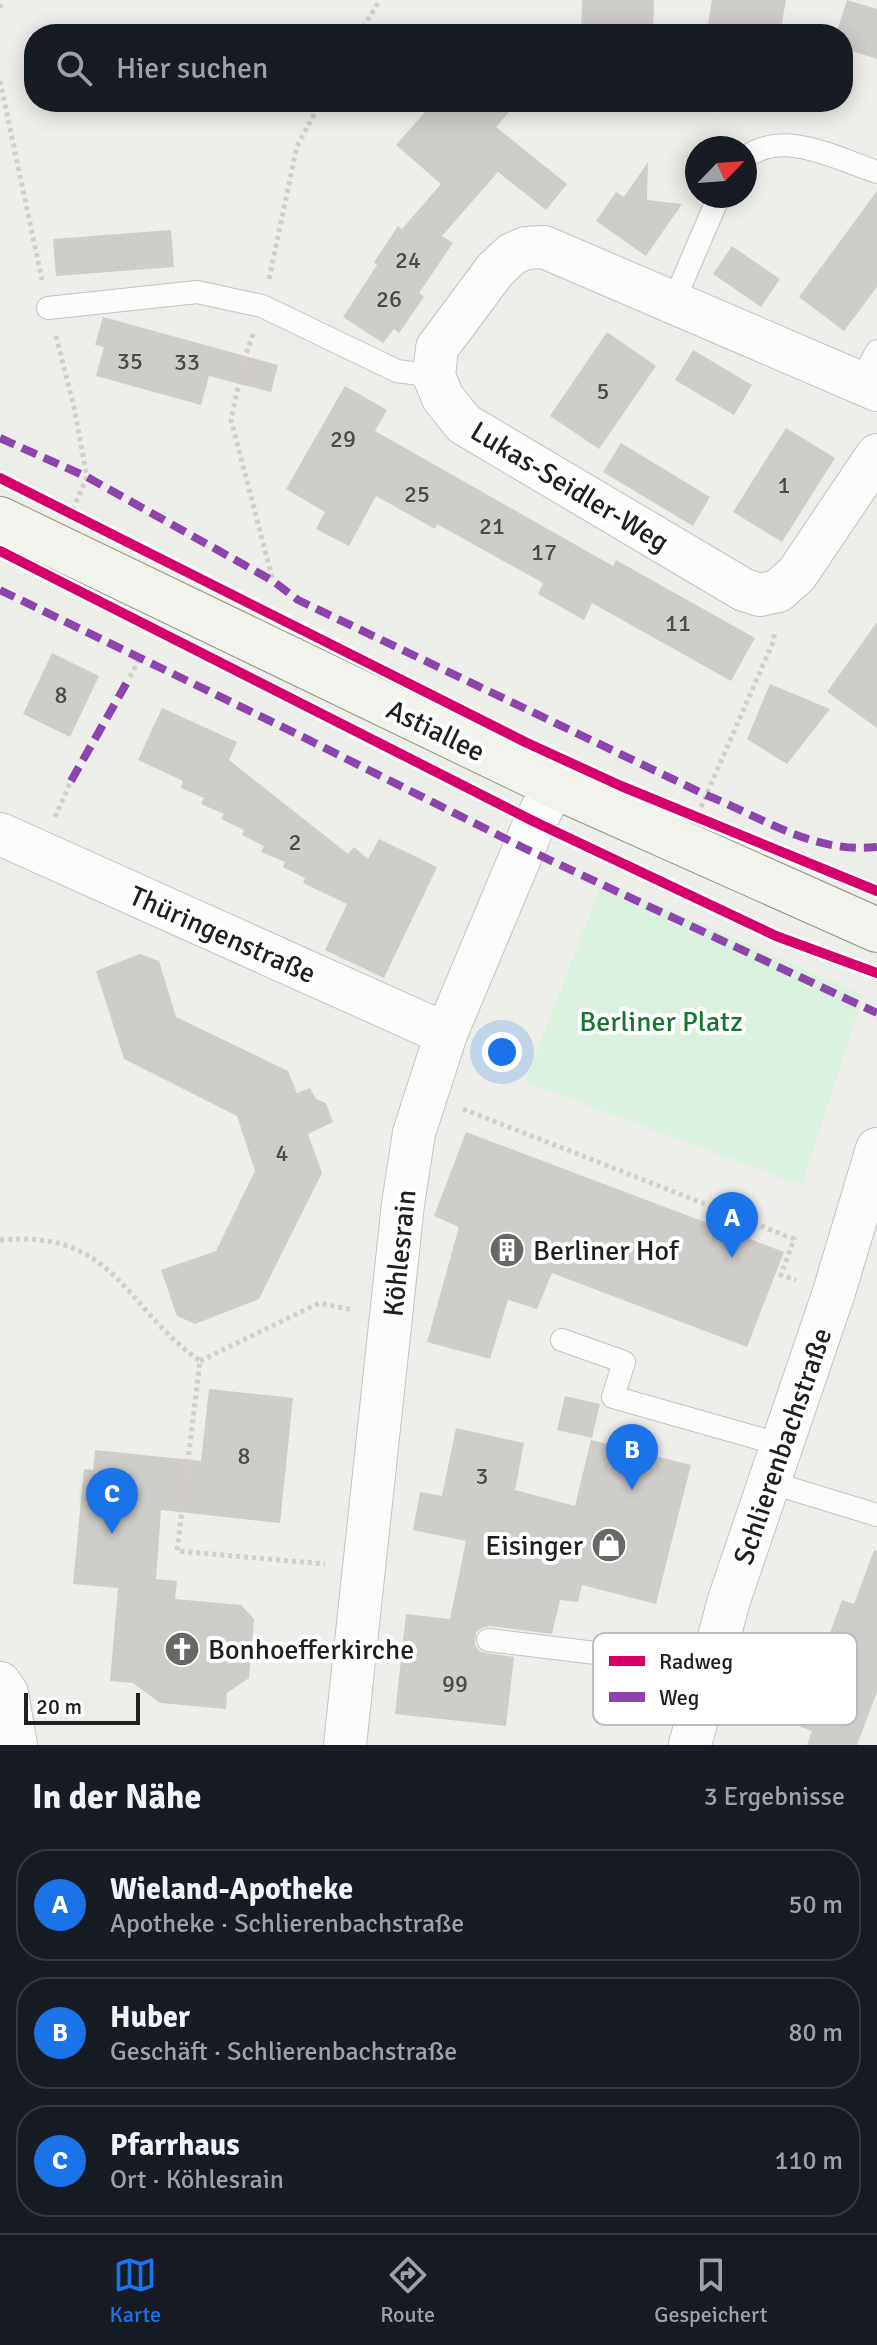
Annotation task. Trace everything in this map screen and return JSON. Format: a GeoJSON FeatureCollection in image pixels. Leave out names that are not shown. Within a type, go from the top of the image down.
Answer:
{"type":"FeatureCollection","features":[{"type":"Feature","properties":{"kind":"street"},"geometry":{"type":"LineString","coordinates":[[434,376],[437,348],[495,270],[512,254],[526,248],[544,247],[673,303],[871,375]]}},
{"type":"Feature","properties":{"kind":"street","name":"Lukas-Seidler-Weg"},"geometry":{"type":"LineString","coordinates":[[434,376],[443,398],[464,424],[744,590],[760,595],[778,591]]}},
{"type":"Feature","properties":{"kind":"street"},"geometry":{"type":"LineString","coordinates":[[778,591],[797,574],[877,455]]}},
{"type":"Feature","properties":{"kind":"street","name":"Astiallee"},"geometry":{"type":"LineString","coordinates":[[0,519],[554,786],[877,930]]}},
{"type":"Feature","properties":{"kind":"street","name":"Köhlesrain"},"geometry":{"type":"LineString","coordinates":[[345,1745],[403,1204],[414,1133],[446,1034],[535,822],[554,786]]}},
{"type":"Feature","properties":{"kind":"street","name":"Thüringenstraße"},"geometry":{"type":"LineString","coordinates":[[0,834],[446,1034]]}},
{"type":"Feature","properties":{"kind":"street","name":"Schlierenbachstraße"},"geometry":{"type":"LineString","coordinates":[[720,1633],[834,1292],[877,1149]]}},
{"type":"Feature","properties":{"kind":"street"},"geometry":{"type":"LineString","coordinates":[[0,1683],[7,1693],[16,1745]]}},
{"type":"Feature","properties":{"kind":"street","name":"Schlierenbachstraße"},"geometry":{"type":"LineString","coordinates":[[690,1745],[695,1725]]}},
{"type":"Feature","properties":{"kind":"lane"},"geometry":{"type":"LineString","coordinates":[[757,152],[771,145],[798,146],[877,172]]}},
{"type":"Feature","properties":{"kind":"lane"},"geometry":{"type":"LineString","coordinates":[[673,303],[714,208]]}},
{"type":"Feature","properties":{"kind":"lane"},"geometry":{"type":"LineString","coordinates":[[48,308],[197,292],[262,306],[397,371],[434,376]]}},
{"type":"Feature","properties":{"kind":"lane"},"geometry":{"type":"LineString","coordinates":[[562,1340],[624,1362],[613,1397],[776,1464],[877,1515]]}},
{"type":"Feature","properties":{"kind":"lane"},"geometry":{"type":"LineString","coordinates":[[488,1640],[593,1653]]}},
{"type":"Feature","properties":{"kind":"path"},"geometry":{"type":"LineString","coordinates":[[0,8],[1,0]]}},
{"type":"Feature","properties":{"kind":"path"},"geometry":{"type":"LineString","coordinates":[[365,24],[380,0]]}},
{"type":"Feature","properties":{"kind":"path"},"geometry":{"type":"LineString","coordinates":[[0,81],[87,477],[72,512]]}},
{"type":"Feature","properties":{"kind":"path"},"geometry":{"type":"LineString","coordinates":[[277,247],[297,146],[316,112]]}},
{"type":"Feature","properties":{"kind":"path"},"geometry":{"type":"LineString","coordinates":[[262,306],[243,363],[231,420],[273,581]]}},
{"type":"Feature","properties":{"kind":"path"},"geometry":{"type":"LineString","coordinates":[[57,505],[86,519]]}},
{"type":"Feature","properties":{"kind":"path"},"geometry":{"type":"LineString","coordinates":[[684,844],[774,640],[778,591]]}},
{"type":"Feature","properties":{"kind":"path"},"geometry":{"type":"LineString","coordinates":[[130,677],[140,658]]}},
{"type":"Feature","properties":{"kind":"path"},"geometry":{"type":"LineString","coordinates":[[425,1093],[794,1239],[781,1275]]}},
{"type":"Feature","properties":{"kind":"path"},"geometry":{"type":"LineString","coordinates":[[0,1240],[27,1237],[60,1242],[95,1259],[125,1284],[178,1346],[200,1361]]}},
{"type":"Feature","properties":{"kind":"path"},"geometry":{"type":"LineString","coordinates":[[200,1361],[319,1303],[392,1319]]}},
{"type":"Feature","properties":{"kind":"path"},"geometry":{"type":"LineString","coordinates":[[200,1361],[177,1551],[364,1567]]}},
{"type":"Feature","properties":{"kind":"green space","name":"Berliner Platz"},"geometry":{"type":"Polygon","coordinates":[[[603,881],[863,995],[802,1185],[525,1082],[603,881]]]}},
{"type":"Feature","properties":{"kind":"building"},"geometry":{"type":"Polygon","coordinates":[[[582,0],[654,0],[653,24],[581,24],[582,0]]]}},
{"type":"Feature","properties":{"kind":"building"},"geometry":{"type":"Polygon","coordinates":[[[712,0],[786,0],[782,24],[708,24],[712,0]]]}},
{"type":"Feature","properties":{"kind":"building"},"geometry":{"type":"Polygon","coordinates":[[[847,0],[877,9],[877,59],[853,51],[853,24],[839,24],[847,0]]]}},
{"type":"Feature","properties":{"kind":"building"},"geometry":{"type":"Polygon","coordinates":[[[425,112],[509,112],[496,127],[567,184],[546,210],[498,172],[442,236],[453,243],[419,293],[424,297],[399,333],[394,329],[383,343],[343,317],[398,226],[402,229],[441,184],[396,145],[425,112]]]}},
{"type":"Feature","properties":{"kind":"building"},"geometry":{"type":"Polygon","coordinates":[[[648,162],[647,200],[682,204],[646,256],[596,221],[616,192],[624,197],[648,162]]]}},
{"type":"Feature","properties":{"kind":"building"},"geometry":{"type":"Polygon","coordinates":[[[877,191],[877,287],[844,331],[799,297],[877,191]]]}},
{"type":"Feature","properties":{"kind":"building"},"geometry":{"type":"Polygon","coordinates":[[[171,230],[174,267],[56,276],[53,239],[171,230]]]}},
{"type":"Feature","properties":{"kind":"building"},"geometry":{"type":"Polygon","coordinates":[[[732,246],[780,279],[761,307],[713,274],[732,246]]]}},
{"type":"Feature","properties":{"kind":"building"},"geometry":{"type":"Polygon","coordinates":[[[103,317],[278,365],[271,392],[209,376],[201,405],[96,376],[104,347],[95,345],[103,317]]]}},
{"type":"Feature","properties":{"kind":"building"},"geometry":{"type":"Polygon","coordinates":[[[607,332],[656,366],[599,449],[550,416],[607,332]]]}},
{"type":"Feature","properties":{"kind":"building"},"geometry":{"type":"Polygon","coordinates":[[[693,350],[752,385],[734,415],[675,380],[693,350]]]}},
{"type":"Feature","properties":{"kind":"building"},"geometry":{"type":"Polygon","coordinates":[[[345,386],[387,410],[375,431],[613,566],[616,560],[755,638],[731,681],[592,603],[584,620],[538,594],[543,583],[437,524],[435,529],[376,496],[349,546],[316,529],[325,512],[286,489],[345,386]]]}},
{"type":"Feature","properties":{"kind":"building"},"geometry":{"type":"Polygon","coordinates":[[[786,428],[835,458],[782,542],[733,512],[786,428]]]}},
{"type":"Feature","properties":{"kind":"building"},"geometry":{"type":"Polygon","coordinates":[[[621,443],[710,497],[693,526],[603,472],[621,443]]]}},
{"type":"Feature","properties":{"kind":"building"},"geometry":{"type":"Polygon","coordinates":[[[877,622],[877,728],[827,692],[877,622]]]}},
{"type":"Feature","properties":{"kind":"building"},"geometry":{"type":"Polygon","coordinates":[[[52,653],[99,676],[70,737],[23,714],[52,653]]]}},
{"type":"Feature","properties":{"kind":"building"},"geometry":{"type":"Polygon","coordinates":[[[770,684],[830,709],[787,764],[747,739],[770,684]]]}},
{"type":"Feature","properties":{"kind":"building"},"geometry":{"type":"Polygon","coordinates":[[[162,708],[237,742],[229,760],[348,854],[354,847],[368,859],[379,839],[437,867],[384,978],[325,950],[347,904],[303,883],[305,878],[283,867],[285,862],[261,852],[264,846],[242,835],[244,830],[221,819],[224,814],[201,804],[204,798],[181,788],[183,781],[138,760],[162,708]]]}},
{"type":"Feature","properties":{"kind":"building"},"geometry":{"type":"Polygon","coordinates":[[[140,954],[159,961],[176,1017],[288,1071],[297,1093],[310,1088],[316,1099],[326,1103],[333,1122],[308,1134],[322,1173],[259,1299],[195,1324],[177,1316],[161,1270],[216,1251],[255,1171],[237,1116],[124,1059],[96,971],[140,954]]]}},
{"type":"Feature","properties":{"kind":"building"},"geometry":{"type":"Polygon","coordinates":[[[466,1132],[784,1252],[747,1347],[552,1273],[537,1309],[508,1300],[490,1359],[427,1342],[459,1227],[434,1216],[466,1132]]]}},
{"type":"Feature","properties":{"kind":"building"},"geometry":{"type":"Polygon","coordinates":[[[209,1389],[293,1398],[280,1523],[161,1510],[156,1579],[177,1581],[175,1599],[241,1605],[254,1619],[249,1678],[227,1693],[226,1709],[160,1703],[133,1683],[110,1681],[118,1588],[73,1584],[84,1469],[93,1470],[95,1450],[201,1461],[209,1389]]]}},
{"type":"Feature","properties":{"kind":"building"},"geometry":{"type":"Polygon","coordinates":[[[565,1396],[600,1404],[592,1438],[557,1430],[565,1396]]]}},
{"type":"Feature","properties":{"kind":"building"},"geometry":{"type":"Polygon","coordinates":[[[456,1428],[524,1443],[515,1490],[575,1506],[591,1440],[691,1465],[656,1604],[582,1585],[578,1602],[560,1600],[552,1634],[490,1626],[476,1632],[475,1645],[480,1652],[514,1657],[506,1726],[395,1714],[406,1614],[450,1619],[466,1541],[413,1530],[420,1492],[442,1496],[456,1428]]]}},
{"type":"Feature","properties":{"kind":"building"},"geometry":{"type":"Polygon","coordinates":[[[874,1550],[877,1551],[877,1692],[857,1745],[807,1745],[812,1731],[795,1725],[857,1725],[857,1633],[830,1633],[842,1600],[854,1604],[874,1550]]]}},
{"type":"Feature","properties":{"kind":"marked path"},"geometry":{"type":"LineString","coordinates":[[0,438],[87,477],[273,581],[298,600],[706,795],[810,839],[854,848],[877,847]]}},
{"type":"Feature","properties":{"kind":"marked path"},"geometry":{"type":"LineString","coordinates":[[0,590],[524,848],[877,1013]]}},
{"type":"Feature","properties":{"kind":"marked path"},"geometry":{"type":"LineString","coordinates":[[71,781],[130,677]]}},
{"type":"Feature","properties":{"kind":"cycle path"},"geometry":{"type":"LineString","coordinates":[[0,478],[525,742],[621,786],[877,891]]}},
{"type":"Feature","properties":{"kind":"cycle path"},"geometry":{"type":"LineString","coordinates":[[0,551],[535,822],[776,936],[877,973]]}},
{"type":"Feature","properties":{"kind":"place","name":"Berliner Hof"},"geometry":{"type":"Point","coordinates":[507,1250]}},
{"type":"Feature","properties":{"kind":"place","name":"Wieland-Apotheke"},"geometry":{"type":"Point","coordinates":[732,1258]}},
{"type":"Feature","properties":{"kind":"place","name":"Huber"},"geometry":{"type":"Point","coordinates":[632,1490]}},
{"type":"Feature","properties":{"kind":"place","name":"Pfarrhaus"},"geometry":{"type":"Point","coordinates":[112,1534]}},
{"type":"Feature","properties":{"kind":"place","name":"Eisinger"},"geometry":{"type":"Point","coordinates":[609,1545]}},
{"type":"Feature","properties":{"kind":"place","name":"Bonhoefferkirche"},"geometry":{"type":"Point","coordinates":[182,1649]}}]}
